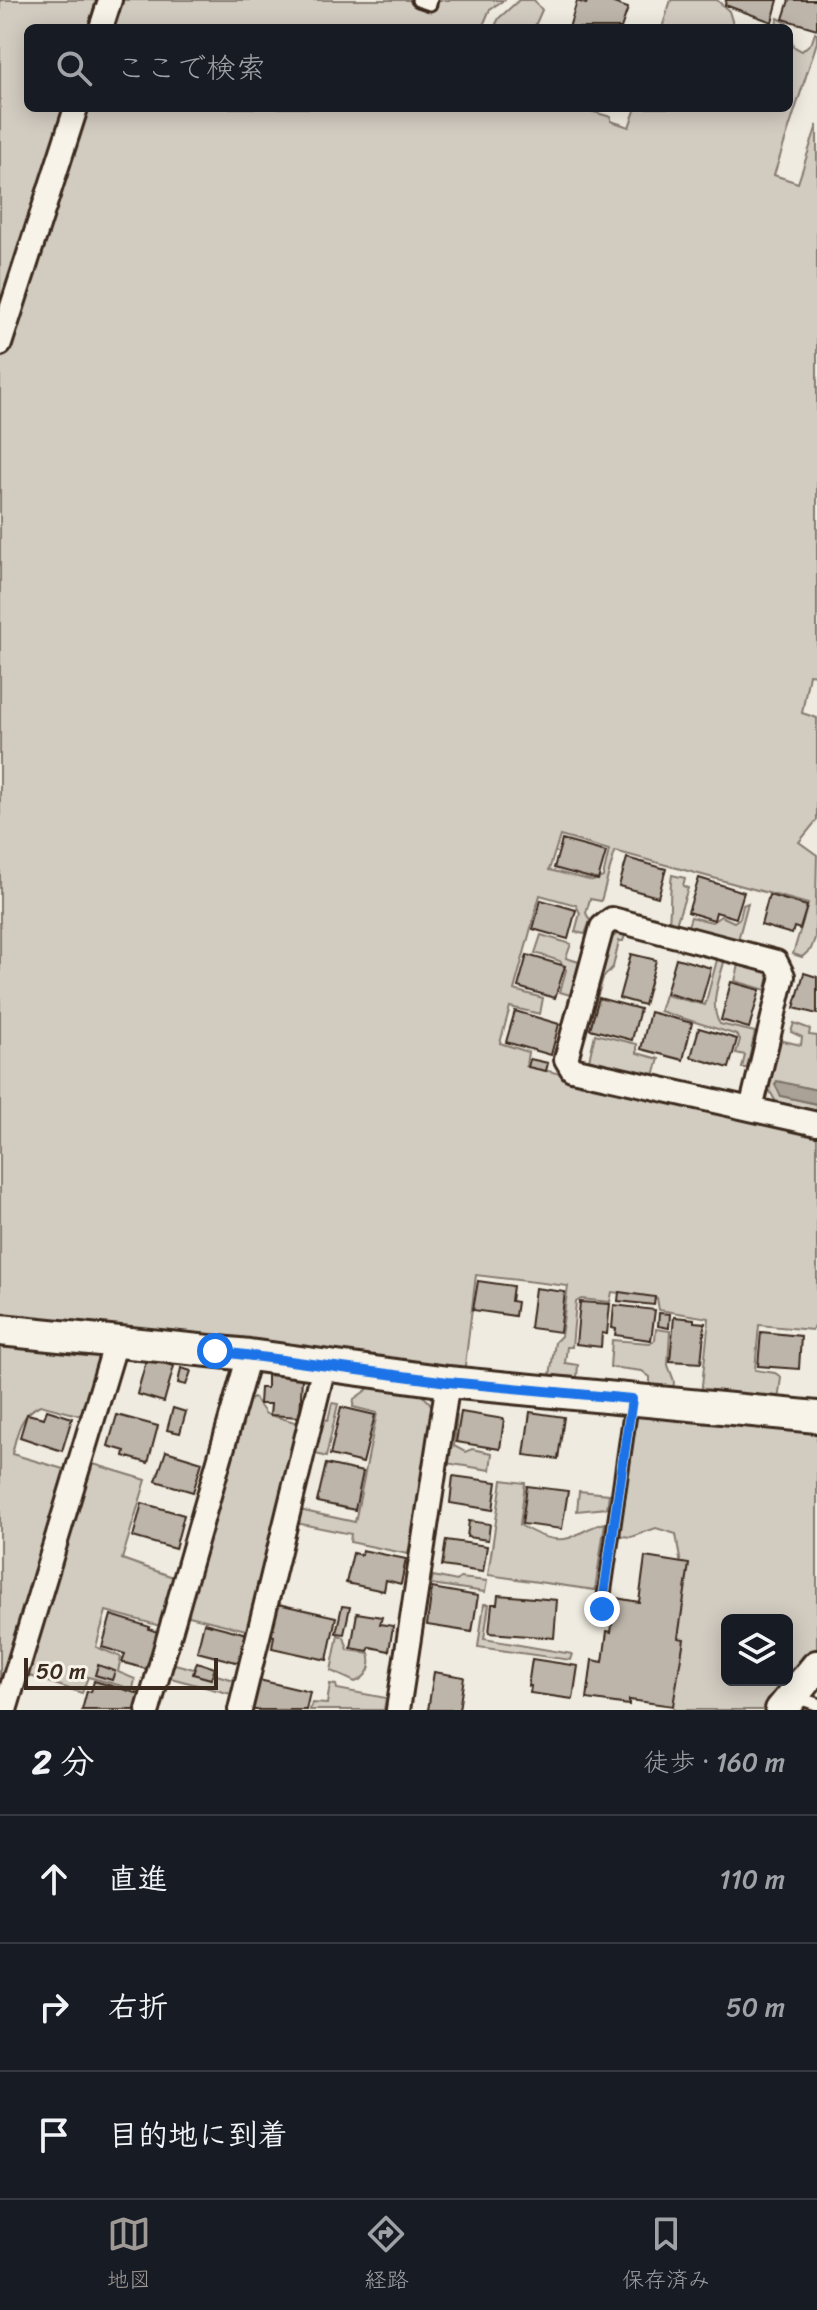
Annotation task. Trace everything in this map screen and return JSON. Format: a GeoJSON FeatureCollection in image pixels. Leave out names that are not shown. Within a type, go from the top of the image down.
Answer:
{"type":"FeatureCollection","features":[{"type":"Feature","properties":{"kind":"street"},"geometry":{"type":"LineString","coordinates":[[102,24],[110,0]]}},
{"type":"Feature","properties":{"kind":"street"},"geometry":{"type":"LineString","coordinates":[[0,344],[75,112]]}},
{"type":"Feature","properties":{"kind":"street"},"geometry":{"type":"LineString","coordinates":[[751,1109],[783,976],[776,962],[612,919],[602,927],[566,1059],[572,1069],[817,1124]]}},
{"type":"Feature","properties":{"kind":"street"},"geometry":{"type":"LineString","coordinates":[[0,1330],[249,1355],[448,1382],[817,1417]]}},
{"type":"Feature","properties":{"kind":"street"},"geometry":{"type":"LineString","coordinates":[[5,1710],[116,1342]]}},
{"type":"Feature","properties":{"kind":"street"},"geometry":{"type":"LineString","coordinates":[[148,1710],[249,1355]]}},
{"type":"Feature","properties":{"kind":"street"},"geometry":{"type":"LineString","coordinates":[[240,1710],[324,1366]]}},
{"type":"Feature","properties":{"kind":"street"},"geometry":{"type":"LineString","coordinates":[[398,1710],[448,1382]]}},
{"type":"Feature","properties":{"kind":"street"},"geometry":{"type":"LineString","coordinates":[[797,1703],[817,1666]]}},
{"type":"Feature","properties":{"kind":"lane"},"geometry":{"type":"LineString","coordinates":[[418,0],[430,4],[431,0]]}},
{"type":"Feature","properties":{"kind":"lane"},"geometry":{"type":"LineString","coordinates":[[602,1609],[632,1399]]}},
{"type":"Feature","properties":{"kind":"shaded area"},"geometry":{"type":"Polygon","coordinates":[[[0,0],[504,0],[490,9],[484,24],[24,24],[24,112],[594,112],[629,127],[635,112],[793,112],[793,46],[802,51],[817,34],[774,175],[798,183],[817,125],[817,675],[809,674],[802,713],[817,718],[817,820],[799,842],[817,855],[815,938],[811,949],[802,957],[793,954],[808,904],[615,851],[601,901],[590,899],[586,913],[590,921],[585,934],[575,932],[580,913],[576,905],[540,895],[514,990],[543,998],[540,1014],[510,1007],[500,1043],[528,1052],[526,1066],[817,1133],[817,1319],[812,1330],[759,1325],[755,1370],[781,1377],[778,1402],[701,1395],[709,1318],[659,1310],[657,1298],[612,1292],[610,1302],[581,1299],[576,1302],[572,1347],[567,1347],[565,1363],[578,1365],[577,1377],[574,1384],[549,1382],[555,1342],[561,1336],[568,1286],[476,1275],[464,1374],[112,1330],[86,1417],[40,1405],[20,1425],[12,1454],[70,1471],[0,1705],[0,0]],[[560,836],[549,870],[593,881],[603,877],[609,850],[560,836]]]}},
{"type":"Feature","properties":{"kind":"shaded area"},"geometry":{"type":"Polygon","coordinates":[[[519,0],[534,0],[542,10],[536,24],[496,24],[519,0]]]}},
{"type":"Feature","properties":{"kind":"shaded area"},"geometry":{"type":"Polygon","coordinates":[[[671,0],[717,0],[729,11],[733,24],[663,24],[671,0]]]}},
{"type":"Feature","properties":{"kind":"shaded area"},"geometry":{"type":"Polygon","coordinates":[[[672,875],[685,878],[683,886],[688,888],[676,924],[669,922],[672,875]]]}},
{"type":"Feature","properties":{"kind":"shaded area"},"geometry":{"type":"Polygon","coordinates":[[[748,903],[738,940],[688,926],[691,917],[712,922],[721,916],[734,922],[740,918],[743,905],[748,903]]]}},
{"type":"Feature","properties":{"kind":"shaded area"},"geometry":{"type":"Polygon","coordinates":[[[618,934],[625,935],[623,941],[619,941],[613,967],[603,978],[591,1018],[588,1017],[611,938],[618,934]]]}},
{"type":"Feature","properties":{"kind":"shaded area"},"geometry":{"type":"Polygon","coordinates":[[[541,935],[571,944],[566,958],[579,962],[570,995],[560,992],[566,970],[560,961],[535,953],[541,935]]]}},
{"type":"Feature","properties":{"kind":"shaded area"},"geometry":{"type":"Polygon","coordinates":[[[718,956],[725,959],[715,1001],[720,1024],[755,1032],[747,1068],[742,1068],[745,1055],[736,1053],[740,1040],[737,1035],[660,1011],[665,995],[705,1005],[718,956]]]}},
{"type":"Feature","properties":{"kind":"shaded area"},"geometry":{"type":"Polygon","coordinates":[[[739,965],[769,975],[766,990],[735,981],[739,965]]]}},
{"type":"Feature","properties":{"kind":"shaded area"},"geometry":{"type":"Polygon","coordinates":[[[794,1023],[810,1029],[809,1035],[817,1036],[817,1090],[777,1082],[781,1096],[817,1104],[817,1111],[776,1102],[767,1086],[779,1040],[801,1045],[802,1037],[791,1032],[794,1023]]]}},
{"type":"Feature","properties":{"kind":"shaded area"},"geometry":{"type":"Polygon","coordinates":[[[595,1034],[637,1044],[637,1053],[659,1059],[654,1075],[589,1060],[595,1034]]]}},
{"type":"Feature","properties":{"kind":"shaded area"},"geometry":{"type":"Polygon","coordinates":[[[777,1081],[817,1090],[817,1104],[781,1096],[775,1085],[777,1081]]]}},
{"type":"Feature","properties":{"kind":"shaded area"},"geometry":{"type":"Polygon","coordinates":[[[656,1329],[670,1331],[668,1365],[674,1381],[673,1393],[650,1391],[650,1377],[642,1371],[610,1367],[612,1340],[650,1343],[655,1340],[656,1329]]]}},
{"type":"Feature","properties":{"kind":"shaded area"},"geometry":{"type":"Polygon","coordinates":[[[372,1386],[414,1392],[422,1395],[433,1408],[408,1554],[350,1542],[351,1534],[296,1523],[299,1510],[355,1522],[377,1413],[353,1407],[354,1399],[372,1386]]]}},
{"type":"Feature","properties":{"kind":"shaded area"},"geometry":{"type":"Polygon","coordinates":[[[254,1398],[266,1414],[302,1424],[250,1631],[185,1615],[247,1401],[254,1398]]]}},
{"type":"Feature","properties":{"kind":"shaded area"},"geometry":{"type":"Polygon","coordinates":[[[332,1403],[338,1404],[326,1457],[313,1453],[321,1419],[328,1420],[332,1403]]]}},
{"type":"Feature","properties":{"kind":"shaded area"},"geometry":{"type":"Polygon","coordinates":[[[645,1409],[817,1426],[817,1653],[793,1683],[793,1614],[721,1614],[721,1686],[791,1686],[772,1710],[674,1710],[670,1698],[682,1572],[676,1534],[656,1528],[631,1537],[622,1536],[611,1521],[634,1417],[645,1409]]]}},
{"type":"Feature","properties":{"kind":"shaded area"},"geometry":{"type":"Polygon","coordinates":[[[453,1416],[457,1416],[454,1446],[465,1452],[472,1449],[492,1453],[490,1470],[446,1463],[453,1416]]]}},
{"type":"Feature","properties":{"kind":"shaded area"},"geometry":{"type":"Polygon","coordinates":[[[90,1463],[146,1480],[122,1559],[176,1578],[164,1627],[106,1611],[96,1647],[121,1657],[118,1672],[135,1679],[133,1689],[88,1677],[82,1693],[27,1675],[90,1463]]]}},
{"type":"Feature","properties":{"kind":"shaded area"},"geometry":{"type":"Polygon","coordinates":[[[502,1480],[525,1483],[520,1525],[537,1534],[563,1539],[605,1523],[595,1590],[488,1575],[502,1480]]]}},
{"type":"Feature","properties":{"kind":"shaded area"},"geometry":{"type":"Polygon","coordinates":[[[579,1491],[609,1494],[607,1508],[577,1511],[579,1491]]]}},
{"type":"Feature","properties":{"kind":"shaded area"},"geometry":{"type":"Polygon","coordinates":[[[433,1576],[457,1581],[460,1578],[487,1581],[485,1592],[431,1584],[433,1576]]]}},
{"type":"Feature","properties":{"kind":"shaded area"},"geometry":{"type":"Polygon","coordinates":[[[484,1604],[489,1604],[484,1639],[572,1654],[570,1660],[478,1647],[484,1604]]]}},
{"type":"Feature","properties":{"kind":"shaded area"},"geometry":{"type":"Polygon","coordinates":[[[338,1635],[344,1637],[348,1650],[369,1653],[368,1670],[355,1682],[331,1671],[338,1635]]]}},
{"type":"Feature","properties":{"kind":"shaded area"},"geometry":{"type":"Polygon","coordinates":[[[171,1663],[194,1669],[194,1674],[211,1679],[213,1674],[234,1680],[231,1694],[167,1677],[171,1663]]]}},
{"type":"Feature","properties":{"kind":"shaded area"},"geometry":{"type":"Polygon","coordinates":[[[330,1684],[336,1685],[337,1689],[386,1698],[384,1710],[310,1710],[312,1703],[327,1704],[330,1684]]]}},
{"type":"Feature","properties":{"kind":"building"},"geometry":{"type":"Polygon","coordinates":[[[588,0],[605,0],[628,8],[622,24],[570,24],[577,1],[586,4],[588,0]]]}},
{"type":"Feature","properties":{"kind":"building"},"geometry":{"type":"Polygon","coordinates":[[[726,0],[778,0],[772,22],[725,5],[726,0]]]}},
{"type":"Feature","properties":{"kind":"building"},"geometry":{"type":"Polygon","coordinates":[[[789,0],[817,0],[817,29],[783,19],[789,0]]]}},
{"type":"Feature","properties":{"kind":"building"},"geometry":{"type":"Polygon","coordinates":[[[562,840],[606,852],[598,880],[554,868],[562,840]]]}},
{"type":"Feature","properties":{"kind":"building"},"geometry":{"type":"Polygon","coordinates":[[[627,858],[666,869],[658,897],[619,886],[627,858]]]}},
{"type":"Feature","properties":{"kind":"building"},"geometry":{"type":"Polygon","coordinates":[[[699,878],[744,892],[736,918],[716,912],[714,920],[688,912],[699,878]]]}},
{"type":"Feature","properties":{"kind":"building"},"geometry":{"type":"Polygon","coordinates":[[[769,895],[807,906],[800,929],[794,927],[792,934],[761,925],[769,895]]]}},
{"type":"Feature","properties":{"kind":"building"},"geometry":{"type":"Polygon","coordinates":[[[541,900],[576,910],[568,939],[533,929],[541,900]]]}},
{"type":"Feature","properties":{"kind":"building"},"geometry":{"type":"Polygon","coordinates":[[[631,954],[656,960],[644,1005],[619,998],[631,954]]]}},
{"type":"Feature","properties":{"kind":"building"},"geometry":{"type":"Polygon","coordinates":[[[527,955],[565,966],[555,998],[518,987],[527,955]]]}},
{"type":"Feature","properties":{"kind":"building"},"geometry":{"type":"Polygon","coordinates":[[[676,958],[711,968],[701,1003],[666,993],[676,958]]]}},
{"type":"Feature","properties":{"kind":"building"},"geometry":{"type":"Polygon","coordinates":[[[804,973],[817,977],[817,1014],[794,1008],[804,973]]]}},
{"type":"Feature","properties":{"kind":"building"},"geometry":{"type":"Polygon","coordinates":[[[731,982],[760,990],[749,1028],[721,1020],[731,982]]]}},
{"type":"Feature","properties":{"kind":"building"},"geometry":{"type":"Polygon","coordinates":[[[599,998],[640,1009],[632,1040],[590,1029],[599,998]]]}},
{"type":"Feature","properties":{"kind":"building"},"geometry":{"type":"Polygon","coordinates":[[[515,1011],[559,1024],[551,1055],[506,1042],[515,1011]]]}},
{"type":"Feature","properties":{"kind":"building"},"geometry":{"type":"Polygon","coordinates":[[[650,1012],[692,1023],[683,1060],[641,1049],[650,1012]]]}},
{"type":"Feature","properties":{"kind":"building"},"geometry":{"type":"Polygon","coordinates":[[[699,1028],[737,1039],[729,1068],[691,1057],[699,1028]]]}},
{"type":"Feature","properties":{"kind":"building"},"geometry":{"type":"Polygon","coordinates":[[[530,1059],[548,1063],[546,1071],[528,1067],[530,1059]]]}},
{"type":"Feature","properties":{"kind":"building"},"geometry":{"type":"Polygon","coordinates":[[[478,1281],[513,1286],[511,1301],[517,1302],[515,1316],[473,1310],[478,1281]]]}},
{"type":"Feature","properties":{"kind":"building"},"geometry":{"type":"Polygon","coordinates":[[[535,1288],[565,1292],[560,1332],[530,1328],[535,1288]]]}},
{"type":"Feature","properties":{"kind":"building"},"geometry":{"type":"Polygon","coordinates":[[[619,1292],[655,1297],[654,1305],[618,1301],[619,1292]]]}},
{"type":"Feature","properties":{"kind":"building"},"geometry":{"type":"Polygon","coordinates":[[[580,1302],[610,1304],[607,1334],[602,1333],[601,1347],[576,1344],[580,1302]]]}},
{"type":"Feature","properties":{"kind":"building"},"geometry":{"type":"Polygon","coordinates":[[[614,1305],[655,1310],[651,1340],[615,1335],[616,1329],[612,1328],[614,1305]]]}},
{"type":"Feature","properties":{"kind":"building"},"geometry":{"type":"Polygon","coordinates":[[[659,1313],[670,1314],[669,1328],[658,1326],[659,1313]]]}},
{"type":"Feature","properties":{"kind":"building"},"geometry":{"type":"Polygon","coordinates":[[[674,1317],[705,1323],[701,1363],[670,1361],[674,1317]]]}},
{"type":"Feature","properties":{"kind":"building"},"geometry":{"type":"Polygon","coordinates":[[[761,1332],[801,1336],[799,1369],[758,1366],[761,1332]]]}},
{"type":"Feature","properties":{"kind":"building"},"geometry":{"type":"Polygon","coordinates":[[[147,1358],[174,1366],[164,1402],[137,1394],[147,1358]]]}},
{"type":"Feature","properties":{"kind":"building"},"geometry":{"type":"Polygon","coordinates":[[[181,1368],[191,1371],[186,1385],[178,1383],[181,1368]]]}},
{"type":"Feature","properties":{"kind":"building"},"geometry":{"type":"Polygon","coordinates":[[[267,1375],[302,1377],[300,1417],[270,1415],[271,1404],[259,1404],[260,1388],[267,1388],[267,1375]]]}},
{"type":"Feature","properties":{"kind":"building"},"geometry":{"type":"Polygon","coordinates":[[[341,1407],[375,1415],[363,1463],[330,1455],[341,1407]]]}},
{"type":"Feature","properties":{"kind":"building"},"geometry":{"type":"Polygon","coordinates":[[[173,1408],[186,1412],[180,1433],[167,1430],[173,1408]]]}},
{"type":"Feature","properties":{"kind":"building"},"geometry":{"type":"Polygon","coordinates":[[[47,1410],[72,1418],[62,1451],[20,1437],[27,1414],[44,1418],[47,1410]]]}},
{"type":"Feature","properties":{"kind":"building"},"geometry":{"type":"Polygon","coordinates":[[[461,1412],[504,1419],[500,1449],[456,1442],[461,1412]]]}},
{"type":"Feature","properties":{"kind":"building"},"geometry":{"type":"Polygon","coordinates":[[[530,1412],[564,1417],[558,1459],[524,1455],[530,1412]]]}},
{"type":"Feature","properties":{"kind":"building"},"geometry":{"type":"Polygon","coordinates":[[[117,1415],[158,1426],[148,1463],[124,1456],[125,1451],[108,1446],[117,1415]]]}},
{"type":"Feature","properties":{"kind":"building"},"geometry":{"type":"Polygon","coordinates":[[[166,1451],[202,1462],[193,1492],[156,1481],[166,1451]]]}},
{"type":"Feature","properties":{"kind":"building"},"geometry":{"type":"Polygon","coordinates":[[[326,1464],[363,1472],[355,1510],[317,1502],[326,1464]]]}},
{"type":"Feature","properties":{"kind":"building"},"geometry":{"type":"Polygon","coordinates":[[[453,1476],[497,1482],[493,1510],[450,1503],[453,1476]]]}},
{"type":"Feature","properties":{"kind":"building"},"geometry":{"type":"Polygon","coordinates":[[[527,1486],[568,1491],[562,1529],[522,1524],[527,1486]]]}},
{"type":"Feature","properties":{"kind":"building"},"geometry":{"type":"Polygon","coordinates":[[[142,1503],[184,1515],[175,1549],[133,1537],[142,1503]]]}},
{"type":"Feature","properties":{"kind":"building"},"geometry":{"type":"Polygon","coordinates":[[[469,1521],[490,1524],[488,1540],[467,1537],[469,1521]]]}},
{"type":"Feature","properties":{"kind":"building"},"geometry":{"type":"Polygon","coordinates":[[[446,1540],[487,1546],[483,1572],[442,1566],[446,1540]]]}},
{"type":"Feature","properties":{"kind":"building"},"geometry":{"type":"Polygon","coordinates":[[[362,1550],[406,1559],[401,1584],[386,1580],[384,1591],[346,1583],[353,1553],[361,1555],[362,1550]]]}},
{"type":"Feature","properties":{"kind":"building"},"geometry":{"type":"Polygon","coordinates":[[[645,1557],[689,1564],[678,1638],[684,1639],[673,1706],[629,1700],[629,1705],[587,1699],[592,1660],[603,1662],[616,1598],[639,1602],[645,1557]]]}},
{"type":"Feature","properties":{"kind":"building"},"geometry":{"type":"Polygon","coordinates":[[[432,1588],[478,1596],[472,1632],[427,1625],[432,1588]]]}},
{"type":"Feature","properties":{"kind":"building"},"geometry":{"type":"Polygon","coordinates":[[[498,1595],[557,1600],[554,1638],[489,1633],[492,1604],[497,1604],[498,1595]]]}},
{"type":"Feature","properties":{"kind":"building"},"geometry":{"type":"Polygon","coordinates":[[[278,1604],[336,1617],[327,1660],[272,1648],[274,1636],[271,1635],[278,1604]]]}},
{"type":"Feature","properties":{"kind":"building"},"geometry":{"type":"Polygon","coordinates":[[[342,1606],[350,1607],[344,1634],[336,1633],[342,1606]]]}},
{"type":"Feature","properties":{"kind":"building"},"geometry":{"type":"Polygon","coordinates":[[[357,1613],[382,1617],[380,1624],[393,1626],[389,1651],[370,1647],[368,1651],[351,1648],[357,1613]]]}},
{"type":"Feature","properties":{"kind":"building"},"geometry":{"type":"Polygon","coordinates":[[[111,1615],[160,1633],[149,1670],[122,1662],[125,1654],[102,1647],[111,1615]]]}},
{"type":"Feature","properties":{"kind":"building"},"geometry":{"type":"Polygon","coordinates":[[[204,1623],[247,1634],[240,1663],[197,1652],[204,1623]]]}},
{"type":"Feature","properties":{"kind":"building"},"geometry":{"type":"Polygon","coordinates":[[[532,1659],[578,1666],[573,1699],[530,1693],[531,1686],[528,1686],[532,1659]]]}},
{"type":"Feature","properties":{"kind":"building"},"geometry":{"type":"Polygon","coordinates":[[[197,1662],[215,1668],[211,1679],[193,1674],[197,1662]]]}},
{"type":"Feature","properties":{"kind":"building"},"geometry":{"type":"Polygon","coordinates":[[[98,1665],[115,1671],[112,1680],[95,1675],[98,1665]]]}},
{"type":"Feature","properties":{"kind":"building"},"geometry":{"type":"Polygon","coordinates":[[[434,1672],[464,1677],[459,1710],[428,1710],[434,1672]]]}},
{"type":"Feature","properties":{"kind":"building"},"geometry":{"type":"Polygon","coordinates":[[[259,1680],[310,1692],[306,1710],[252,1710],[259,1680]]]}},
{"type":"Feature","properties":{"kind":"building"},"geometry":{"type":"Polygon","coordinates":[[[94,1681],[140,1694],[136,1710],[82,1710],[87,1691],[91,1692],[94,1681]]]}},
{"type":"Feature","properties":{"kind":"route"},"geometry":{"type":"LineString","coordinates":[[215,1351],[448,1382],[632,1399],[602,1609]]}}]}
